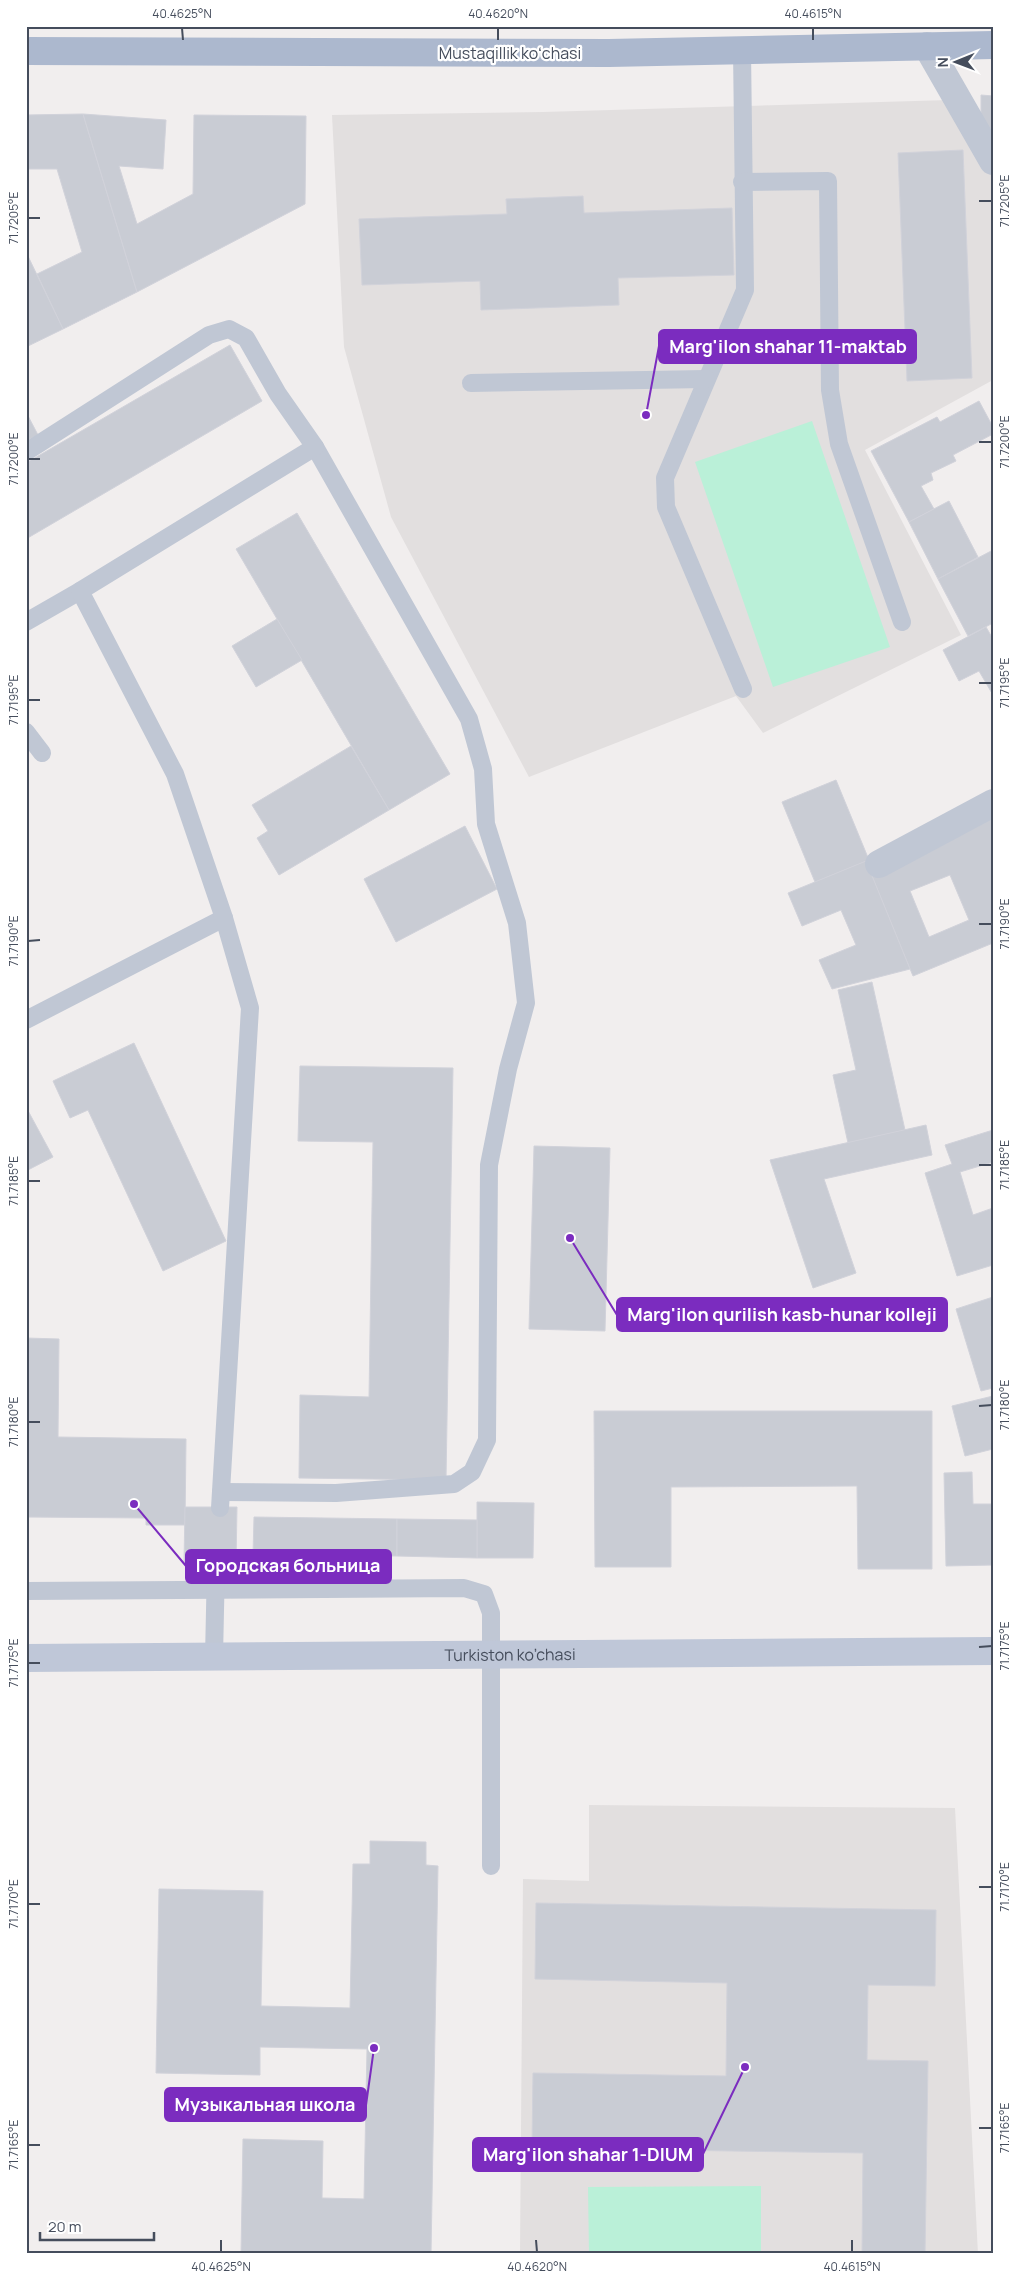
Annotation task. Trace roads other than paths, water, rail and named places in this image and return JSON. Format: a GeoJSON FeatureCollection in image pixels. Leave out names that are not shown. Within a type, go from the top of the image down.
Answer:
{"type":"FeatureCollection","features":[{"type":"Feature","properties":{"kind":"main road","name":"Mustaqillik koʻchasi"},"geometry":{"type":"LineString","coordinates":[[26,51],[609,53],[742,50],[848,37],[927,46],[993,45]]}},
{"type":"Feature","properties":{"kind":"main road","name":"Turkiston ko’chasi"},"geometry":{"type":"LineString","coordinates":[[26,1658],[993,1651]]}},
{"type":"Feature","properties":{"kind":"street"},"geometry":{"type":"LineString","coordinates":[[927,46],[993,161]]}},
{"type":"Feature","properties":{"kind":"street"},"geometry":{"type":"LineString","coordinates":[[879,864],[993,803]]}},
{"type":"Feature","properties":{"kind":"lane"},"geometry":{"type":"LineString","coordinates":[[742,50],[744,290],[665,478],[666,508],[743,689]]}},
{"type":"Feature","properties":{"kind":"lane"},"geometry":{"type":"LineString","coordinates":[[742,182],[828,181],[830,390],[839,444],[902,622]]}},
{"type":"Feature","properties":{"kind":"lane"},"geometry":{"type":"LineString","coordinates":[[26,452],[209,335],[229,329],[246,338],[278,394],[315,447],[469,720],[483,769],[486,824],[517,923],[526,1003],[508,1070],[489,1165],[487,1440],[472,1472],[454,1484],[221,1500],[250,1008],[224,918],[175,774],[80,591]]}},
{"type":"Feature","properties":{"kind":"lane"},"geometry":{"type":"LineString","coordinates":[[470,383],[706,379]]}},
{"type":"Feature","properties":{"kind":"lane"},"geometry":{"type":"LineString","coordinates":[[26,622],[315,447]]}},
{"type":"Feature","properties":{"kind":"lane"},"geometry":{"type":"LineString","coordinates":[[26,732],[42,753]]}},
{"type":"Feature","properties":{"kind":"lane"},"geometry":{"type":"LineString","coordinates":[[26,1020],[224,918]]}},
{"type":"Feature","properties":{"kind":"lane"},"geometry":{"type":"LineString","coordinates":[[214,1656],[216,1564]]}},
{"type":"Feature","properties":{"kind":"lane"},"geometry":{"type":"LineString","coordinates":[[26,1591],[464,1588],[484,1594],[491,1613],[491,1866]]}},
{"type":"Feature","properties":{"kind":"place","name":"Marg'ilon shahar 11-maktab"},"geometry":{"type":"Point","coordinates":[646,415]}},
{"type":"Feature","properties":{"kind":"place","name":"Marg'ilon qurilish kasb-hunar kolleji"},"geometry":{"type":"Point","coordinates":[570,1238]}},
{"type":"Feature","properties":{"kind":"place","name":"Городская больница"},"geometry":{"type":"Point","coordinates":[134,1504]}},
{"type":"Feature","properties":{"kind":"place","name":"Музыкальная школа"},"geometry":{"type":"Point","coordinates":[374,2048]}},
{"type":"Feature","properties":{"kind":"place","name":"Marg'ilon shahar 1-DIUM"},"geometry":{"type":"Point","coordinates":[745,2067]}}]}
